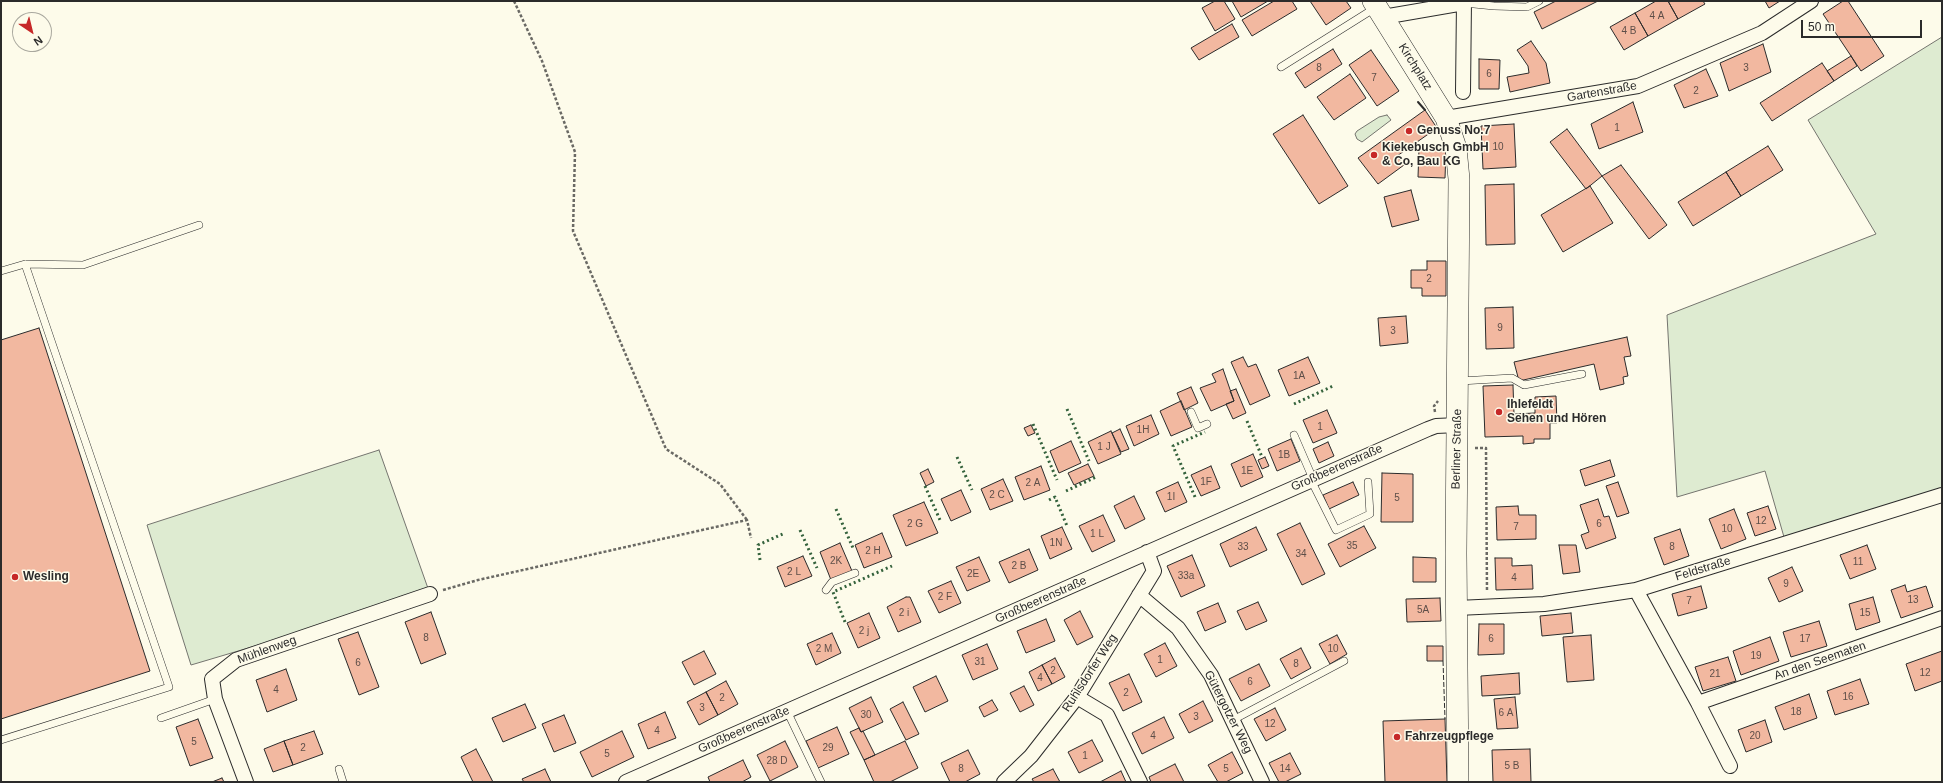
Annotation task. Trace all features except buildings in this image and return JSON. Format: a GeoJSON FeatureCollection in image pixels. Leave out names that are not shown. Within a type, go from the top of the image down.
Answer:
{"type":"FeatureCollection","features":[{"type":"Feature","properties":{"kind":"main road","name":"Kirchplatz"},"geometry":{"type":"LineString","coordinates":[[1378,8],[1446,118]]}},
{"type":"Feature","properties":{"kind":"main road","name":"Berliner Straße"},"geometry":{"type":"LineString","coordinates":[[1446,118],[1456,148],[1459,179],[1457,608],[1458,782]]}},
{"type":"Feature","properties":{"kind":"street","name":"Gartenstraße"},"geometry":{"type":"LineString","coordinates":[[1446,118],[1638,86],[1762,33],[1811,1]]}},
{"type":"Feature","properties":{"kind":"street"},"geometry":{"type":"LineString","coordinates":[[1378,8],[1464,2],[1463,92]]}},
{"type":"Feature","properties":{"kind":"street","name":"Großbeerenstraße"},"geometry":{"type":"LineString","coordinates":[[626,782],[1428,428],[1458,425]]}},
{"type":"Feature","properties":{"kind":"street","name":"Feldstraße"},"geometry":{"type":"LineString","coordinates":[[1457,608],[1544,604],[1636,590],[1942,495]]}},
{"type":"Feature","properties":{"kind":"street","name":"Ruhlsdorfer Weg"},"geometry":{"type":"LineString","coordinates":[[1004,782],[1031,756],[1077,697],[1154,571],[1147,552]]}},
{"type":"Feature","properties":{"kind":"street"},"geometry":{"type":"LineString","coordinates":[[1636,590],[1698,703],[1730,766]]}},
{"type":"Feature","properties":{"kind":"street","name":"Mühlenweg"},"geometry":{"type":"LineString","coordinates":[[246,782],[215,699],[212,679],[236,660],[430,594]]}},
{"type":"Feature","properties":{"kind":"street","name":"Gütergotzer Weg"},"geometry":{"type":"LineString","coordinates":[[1139,595],[1178,628],[1211,675],[1262,782]]}},
{"type":"Feature","properties":{"kind":"street","name":"An den Seematen"},"geometry":{"type":"LineString","coordinates":[[1698,703],[1942,618]]}},
{"type":"Feature","properties":{"kind":"street"},"geometry":{"type":"LineString","coordinates":[[1077,697],[1108,715],[1140,782]]}},
{"type":"Feature","properties":{"kind":"lane"},"geometry":{"type":"LineString","coordinates":[[1464,2],[1494,6],[1527,7],[1540,1]]}},
{"type":"Feature","properties":{"kind":"lane"},"geometry":{"type":"LineString","coordinates":[[1281,67],[1378,8]]}},
{"type":"Feature","properties":{"kind":"lane"},"geometry":{"type":"LineString","coordinates":[[1,272],[25,264],[83,265],[199,225]]}},
{"type":"Feature","properties":{"kind":"lane"},"geometry":{"type":"LineString","coordinates":[[1,740],[169,687],[25,264]]}},
{"type":"Feature","properties":{"kind":"lane"},"geometry":{"type":"LineString","coordinates":[[1458,381],[1512,378],[1524,385],[1582,374]]}},
{"type":"Feature","properties":{"kind":"lane"},"geometry":{"type":"LineString","coordinates":[[1191,412],[1198,428],[1207,424]]}},
{"type":"Feature","properties":{"kind":"lane"},"geometry":{"type":"LineString","coordinates":[[1294,435],[1312,479],[1336,530],[1370,514],[1368,482]]}},
{"type":"Feature","properties":{"kind":"lane"},"geometry":{"type":"LineString","coordinates":[[826,590],[832,582],[855,573]]}},
{"type":"Feature","properties":{"kind":"lane"},"geometry":{"type":"LineString","coordinates":[[1233,720],[1344,661]]}},
{"type":"Feature","properties":{"kind":"lane"},"geometry":{"type":"LineString","coordinates":[[161,718],[215,699]]}},
{"type":"Feature","properties":{"kind":"lane"},"geometry":{"type":"LineString","coordinates":[[787,711],[821,782]]}},
{"type":"Feature","properties":{"kind":"lane"},"geometry":{"type":"LineString","coordinates":[[339,769],[343,782]]}},
{"type":"Feature","properties":{"kind":"path"},"geometry":{"type":"LineString","coordinates":[[514,1],[542,61],[575,152],[573,231],[666,450],[720,484],[747,520],[751,538]]}},
{"type":"Feature","properties":{"kind":"path"},"geometry":{"type":"LineString","coordinates":[[1473,448],[1486,448],[1487,607]]}},
{"type":"Feature","properties":{"kind":"path"},"geometry":{"type":"LineString","coordinates":[[430,594],[478,580],[747,520]]}},
{"type":"Feature","properties":{"kind":"green space"},"geometry":{"type":"Polygon","coordinates":[[[1942,37],[1942,495],[1786,544],[1765,471],[1677,497],[1667,315],[1876,234],[1808,120],[1942,37]]]}},
{"type":"Feature","properties":{"kind":"green space"},"geometry":{"type":"Polygon","coordinates":[[[1387,115],[1391,120],[1362,142],[1357,139],[1355,134],[1357,131],[1379,117],[1387,115]]]}},
{"type":"Feature","properties":{"kind":"green space"},"geometry":{"type":"Polygon","coordinates":[[[379,450],[430,594],[191,665],[147,525],[379,450]]]}},
{"type":"Feature","properties":{"kind":"hedge"},"geometry":{"type":"LineString","coordinates":[[1294,404],[1333,386]]}},
{"type":"Feature","properties":{"kind":"hedge"},"geometry":{"type":"LineString","coordinates":[[1067,409],[1089,461]]}},
{"type":"Feature","properties":{"kind":"hedge"},"geometry":{"type":"LineString","coordinates":[[1247,421],[1262,457]]}},
{"type":"Feature","properties":{"kind":"hedge"},"geometry":{"type":"LineString","coordinates":[[1033,424],[1057,480]]}},
{"type":"Feature","properties":{"kind":"hedge"},"geometry":{"type":"LineString","coordinates":[[1195,497],[1173,446],[1205,432]]}},
{"type":"Feature","properties":{"kind":"hedge"},"geometry":{"type":"LineString","coordinates":[[957,457],[972,490]]}},
{"type":"Feature","properties":{"kind":"hedge"},"geometry":{"type":"LineString","coordinates":[[1066,491],[1096,477]]}},
{"type":"Feature","properties":{"kind":"hedge"},"geometry":{"type":"LineString","coordinates":[[925,486],[940,520]]}},
{"type":"Feature","properties":{"kind":"hedge"},"geometry":{"type":"LineString","coordinates":[[1049,500],[1055,497],[1067,526]]}},
{"type":"Feature","properties":{"kind":"hedge"},"geometry":{"type":"LineString","coordinates":[[836,509],[853,548]]}},
{"type":"Feature","properties":{"kind":"hedge"},"geometry":{"type":"LineString","coordinates":[[800,530],[817,568]]}},
{"type":"Feature","properties":{"kind":"hedge"},"geometry":{"type":"LineString","coordinates":[[760,560],[758,545],[785,533]]}},
{"type":"Feature","properties":{"kind":"hedge"},"geometry":{"type":"LineString","coordinates":[[845,622],[833,592],[892,566]]}},
{"type":"Feature","properties":{"kind":"fence"},"geometry":{"type":"LineString","coordinates":[[1443,661],[1445,719]]}},
{"type":"Feature","properties":{"kind":"wall"},"geometry":{"type":"LineString","coordinates":[[1418,102],[1425,110]]}},
{"type":"Feature","properties":{"kind":"place","name":"Genuss No.7"},"geometry":{"type":"Point","coordinates":[1409,131]}},
{"type":"Feature","properties":{"kind":"place","name":"Kiekebusch GmbH & Co, Bau KG"},"geometry":{"type":"Point","coordinates":[1374,155]}},
{"type":"Feature","properties":{"kind":"place","name":"Ihlefeldt Sehen und Hören"},"geometry":{"type":"Point","coordinates":[1499,412]}},
{"type":"Feature","properties":{"kind":"place","name":"Wesling"},"geometry":{"type":"Point","coordinates":[15,577]}},
{"type":"Feature","properties":{"kind":"place","name":"Fahrzeugpflege"},"geometry":{"type":"Point","coordinates":[1397,737]}}]}
